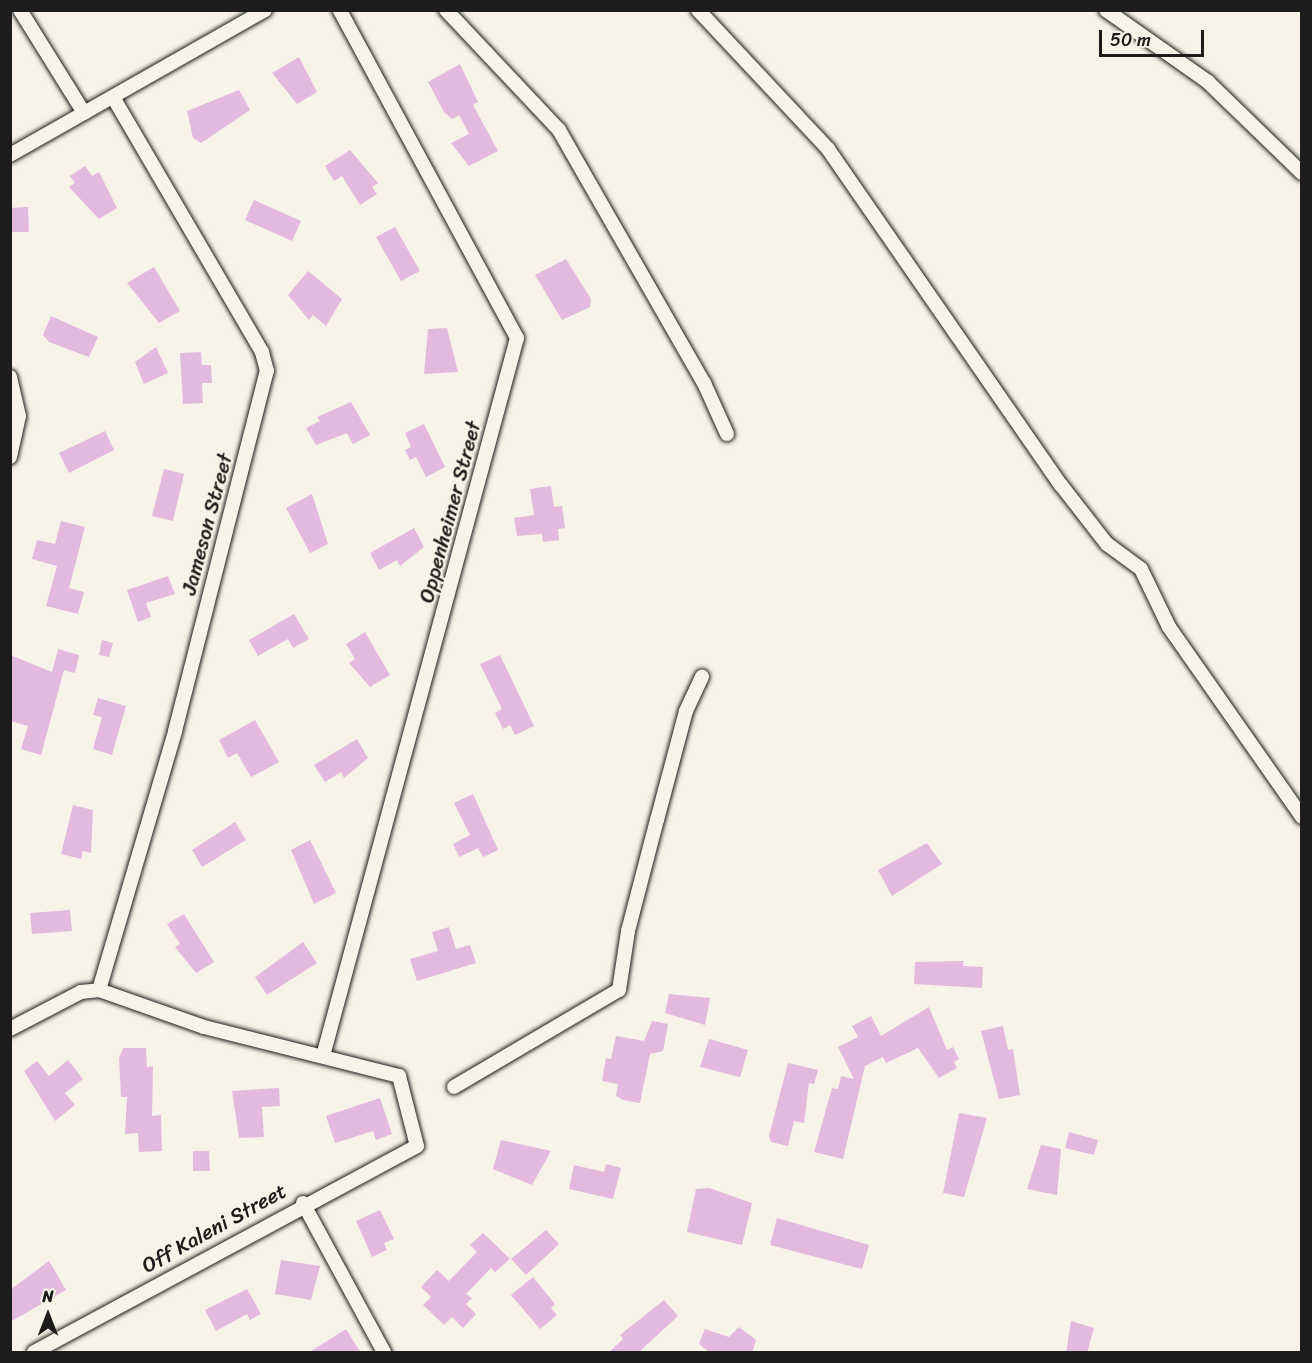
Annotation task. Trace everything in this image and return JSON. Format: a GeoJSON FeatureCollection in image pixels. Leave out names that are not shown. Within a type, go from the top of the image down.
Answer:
{"type":"FeatureCollection","features":[{"type":"Feature","properties":{"kind":"street"},"geometry":{"type":"LineString","coordinates":[[20,10],[84,113]]}},
{"type":"Feature","properties":{"kind":"street"},"geometry":{"type":"LineString","coordinates":[[10,155],[266,10]]}},
{"type":"Feature","properties":{"kind":"street","name":"Oppenheimer Street"},"geometry":{"type":"LineString","coordinates":[[323,1056],[516,338],[340,10]]}},
{"type":"Feature","properties":{"kind":"street"},"geometry":{"type":"LineString","coordinates":[[446,10],[559,130],[704,383],[727,434]]}},
{"type":"Feature","properties":{"kind":"street"},"geometry":{"type":"LineString","coordinates":[[698,10],[828,148],[1061,485],[1107,544],[1141,569],[1169,627],[1302,817]]}},
{"type":"Feature","properties":{"kind":"street"},"geometry":{"type":"LineString","coordinates":[[1106,10],[1208,82],[1302,173]]}},
{"type":"Feature","properties":{"kind":"street","name":"Jameson Street"},"geometry":{"type":"LineString","coordinates":[[99,990],[175,731],[267,371],[262,352],[113,97]]}},
{"type":"Feature","properties":{"kind":"street"},"geometry":{"type":"LineString","coordinates":[[10,377],[19,416],[10,457]]}},
{"type":"Feature","properties":{"kind":"street"},"geometry":{"type":"LineString","coordinates":[[454,1088],[619,990],[628,931],[671,766],[702,677]]}},
{"type":"Feature","properties":{"kind":"street"},"geometry":{"type":"LineString","coordinates":[[10,1029],[81,992],[99,990],[204,1027],[323,1056]]}},
{"type":"Feature","properties":{"kind":"street","name":"Off Kaleni Street"},"geometry":{"type":"LineString","coordinates":[[34,1353],[303,1203],[417,1146],[399,1076],[323,1056]]}},
{"type":"Feature","properties":{"kind":"street"},"geometry":{"type":"LineString","coordinates":[[303,1203],[384,1353]]}},
{"type":"Feature","properties":{"kind":"building"},"geometry":{"type":"Polygon","coordinates":[[[299,57],[317,92],[297,104],[272,73],[299,57]]]}},
{"type":"Feature","properties":{"kind":"building"},"geometry":{"type":"Polygon","coordinates":[[[460,64],[478,102],[473,105],[498,151],[469,166],[451,143],[469,134],[459,115],[452,119],[444,112],[428,82],[460,64]]]}},
{"type":"Feature","properties":{"kind":"building"},"geometry":{"type":"Polygon","coordinates":[[[239,90],[250,110],[201,143],[193,138],[187,111],[239,90]]]}},
{"type":"Feature","properties":{"kind":"building"},"geometry":{"type":"Polygon","coordinates":[[[350,150],[378,183],[372,187],[377,194],[360,205],[342,176],[334,181],[325,166],[350,150]]]}},
{"type":"Feature","properties":{"kind":"building"},"geometry":{"type":"Polygon","coordinates":[[[85,166],[92,176],[99,172],[117,208],[99,219],[69,187],[75,183],[70,176],[85,166]]]}},
{"type":"Feature","properties":{"kind":"building"},"geometry":{"type":"Polygon","coordinates":[[[254,200],[301,221],[292,241],[245,220],[254,200]]]}},
{"type":"Feature","properties":{"kind":"building"},"geometry":{"type":"Polygon","coordinates":[[[28,207],[29,232],[10,232],[10,208],[28,207]]]}},
{"type":"Feature","properties":{"kind":"building"},"geometry":{"type":"Polygon","coordinates":[[[395,227],[420,271],[401,281],[376,237],[395,227]]]}},
{"type":"Feature","properties":{"kind":"building"},"geometry":{"type":"Polygon","coordinates":[[[566,259],[591,299],[590,307],[562,320],[535,275],[566,259]]]}},
{"type":"Feature","properties":{"kind":"building"},"geometry":{"type":"Polygon","coordinates":[[[154,267],[180,311],[159,323],[127,283],[154,267]]]}},
{"type":"Feature","properties":{"kind":"building"},"geometry":{"type":"Polygon","coordinates":[[[308,271],[342,299],[326,326],[313,315],[309,320],[288,295],[308,271]]]}},
{"type":"Feature","properties":{"kind":"building"},"geometry":{"type":"Polygon","coordinates":[[[51,316],[98,337],[89,357],[49,342],[43,335],[51,316]]]}},
{"type":"Feature","properties":{"kind":"building"},"geometry":{"type":"Polygon","coordinates":[[[447,328],[458,372],[424,374],[428,329],[447,328]]]}},
{"type":"Feature","properties":{"kind":"building"},"geometry":{"type":"Polygon","coordinates":[[[156,347],[168,373],[144,384],[135,362],[156,347]]]}},
{"type":"Feature","properties":{"kind":"building"},"geometry":{"type":"Polygon","coordinates":[[[201,352],[202,365],[211,365],[212,383],[202,383],[203,403],[183,404],[180,353],[201,352]]]}},
{"type":"Feature","properties":{"kind":"building"},"geometry":{"type":"Polygon","coordinates":[[[351,402],[370,435],[353,444],[347,433],[316,445],[306,428],[320,421],[317,417],[351,402]]]}},
{"type":"Feature","properties":{"kind":"building"},"geometry":{"type":"Polygon","coordinates":[[[424,424],[445,467],[426,477],[416,457],[410,460],[405,450],[411,447],[405,433],[424,424]]]}},
{"type":"Feature","properties":{"kind":"building"},"geometry":{"type":"Polygon","coordinates":[[[105,431],[114,450],[69,473],[59,453],[105,431]]]}},
{"type":"Feature","properties":{"kind":"building"},"geometry":{"type":"Polygon","coordinates":[[[164,469],[184,474],[173,521],[152,516],[164,469]]]}},
{"type":"Feature","properties":{"kind":"building"},"geometry":{"type":"Polygon","coordinates":[[[551,486],[554,507],[562,506],[565,528],[558,529],[559,540],[543,542],[542,534],[517,536],[514,518],[534,515],[530,489],[551,486]]]}},
{"type":"Feature","properties":{"kind":"building"},"geometry":{"type":"Polygon","coordinates":[[[312,494],[328,544],[310,553],[286,508],[312,494]]]}},
{"type":"Feature","properties":{"kind":"building"},"geometry":{"type":"Polygon","coordinates":[[[61,521],[85,527],[69,588],[84,592],[78,614],[46,606],[57,566],[32,559],[37,540],[55,544],[61,521]]]}},
{"type":"Feature","properties":{"kind":"building"},"geometry":{"type":"Polygon","coordinates":[[[414,528],[424,547],[400,566],[397,560],[379,570],[370,553],[414,528]]]}},
{"type":"Feature","properties":{"kind":"building"},"geometry":{"type":"Polygon","coordinates":[[[168,576],[175,594],[146,603],[151,617],[138,622],[127,590],[168,576]]]}},
{"type":"Feature","properties":{"kind":"building"},"geometry":{"type":"Polygon","coordinates":[[[294,614],[309,639],[293,648],[288,639],[258,656],[249,640],[294,614]]]}},
{"type":"Feature","properties":{"kind":"building"},"geometry":{"type":"Polygon","coordinates":[[[365,632],[390,675],[370,687],[349,663],[355,659],[346,644],[365,632]]]}},
{"type":"Feature","properties":{"kind":"building"},"geometry":{"type":"Polygon","coordinates":[[[102,640],[113,643],[109,657],[99,655],[102,640]]]}},
{"type":"Feature","properties":{"kind":"building"},"geometry":{"type":"Polygon","coordinates":[[[58,649],[79,655],[75,673],[64,670],[41,755],[21,749],[28,726],[10,721],[10,655],[52,672],[58,649]]]}},
{"type":"Feature","properties":{"kind":"building"},"geometry":{"type":"Polygon","coordinates":[[[500,655],[534,726],[515,735],[510,725],[503,729],[495,713],[502,709],[480,664],[500,655]]]}},
{"type":"Feature","properties":{"kind":"building"},"geometry":{"type":"Polygon","coordinates":[[[98,698],[126,706],[112,755],[93,749],[102,717],[93,715],[98,698]]]}},
{"type":"Feature","properties":{"kind":"building"},"geometry":{"type":"Polygon","coordinates":[[[255,720],[279,762],[251,777],[237,753],[228,758],[219,740],[255,720]]]}},
{"type":"Feature","properties":{"kind":"building"},"geometry":{"type":"Polygon","coordinates":[[[357,739],[368,758],[344,778],[341,772],[325,782],[314,765],[357,739]]]}},
{"type":"Feature","properties":{"kind":"building"},"geometry":{"type":"Polygon","coordinates":[[[473,794],[498,850],[483,857],[478,848],[459,857],[453,844],[470,835],[454,803],[473,794]]]}},
{"type":"Feature","properties":{"kind":"building"},"geometry":{"type":"Polygon","coordinates":[[[73,805],[93,810],[91,853],[83,851],[81,859],[61,854],[73,805]]]}},
{"type":"Feature","properties":{"kind":"building"},"geometry":{"type":"Polygon","coordinates":[[[235,822],[246,840],[202,867],[192,850],[235,822]]]}},
{"type":"Feature","properties":{"kind":"building"},"geometry":{"type":"Polygon","coordinates":[[[310,840],[336,893],[314,904],[291,850],[310,840]]]}},
{"type":"Feature","properties":{"kind":"building"},"geometry":{"type":"Polygon","coordinates":[[[927,843],[942,864],[892,896],[878,870],[927,843]]]}},
{"type":"Feature","properties":{"kind":"building"},"geometry":{"type":"Polygon","coordinates":[[[70,910],[72,931],[32,934],[30,913],[70,910]]]}},
{"type":"Feature","properties":{"kind":"building"},"geometry":{"type":"Polygon","coordinates":[[[184,914],[214,962],[196,973],[175,947],[180,944],[167,924],[184,914]]]}},
{"type":"Feature","properties":{"kind":"building"},"geometry":{"type":"Polygon","coordinates":[[[449,927],[456,949],[470,945],[476,963],[417,981],[410,959],[438,951],[432,932],[449,927]]]}},
{"type":"Feature","properties":{"kind":"building"},"geometry":{"type":"Polygon","coordinates":[[[303,942],[317,963],[267,995],[255,977],[303,942]]]}},
{"type":"Feature","properties":{"kind":"building"},"geometry":{"type":"Polygon","coordinates":[[[964,961],[963,966],[983,967],[982,988],[914,984],[915,962],[964,961]]]}},
{"type":"Feature","properties":{"kind":"building"},"geometry":{"type":"Polygon","coordinates":[[[669,994],[710,998],[705,1025],[665,1013],[669,994]]]}},
{"type":"Feature","properties":{"kind":"building"},"geometry":{"type":"Polygon","coordinates":[[[929,1007],[947,1050],[953,1047],[959,1059],[954,1062],[957,1068],[939,1078],[918,1048],[886,1063],[883,1057],[865,1066],[843,1159],[814,1152],[832,1088],[838,1089],[841,1076],[854,1079],[838,1047],[858,1037],[852,1026],[871,1016],[881,1036],[929,1007]]]}},
{"type":"Feature","properties":{"kind":"building"},"geometry":{"type":"Polygon","coordinates":[[[652,1021],[668,1024],[663,1051],[650,1054],[640,1103],[623,1100],[616,1096],[618,1084],[602,1081],[606,1058],[611,1059],[616,1036],[644,1041],[652,1021]]]}},
{"type":"Feature","properties":{"kind":"building"},"geometry":{"type":"Polygon","coordinates":[[[1003,1026],[1008,1050],[1013,1049],[1020,1095],[999,1099],[981,1031],[1003,1026]]]}},
{"type":"Feature","properties":{"kind":"building"},"geometry":{"type":"Polygon","coordinates":[[[709,1039],[748,1050],[740,1077],[700,1067],[709,1039]]]}},
{"type":"Feature","properties":{"kind":"building"},"geometry":{"type":"Polygon","coordinates":[[[123,1048],[146,1048],[147,1067],[153,1066],[152,1116],[161,1115],[162,1151],[139,1152],[138,1133],[125,1134],[127,1097],[121,1097],[119,1058],[123,1048]]]}},
{"type":"Feature","properties":{"kind":"building"},"geometry":{"type":"Polygon","coordinates":[[[68,1060],[83,1079],[65,1093],[75,1105],[55,1121],[24,1071],[37,1061],[49,1076],[68,1060]]]}},
{"type":"Feature","properties":{"kind":"building"},"geometry":{"type":"Polygon","coordinates":[[[788,1063],[818,1070],[814,1084],[809,1083],[804,1123],[794,1121],[788,1146],[771,1142],[769,1136],[788,1063]]]}},
{"type":"Feature","properties":{"kind":"building"},"geometry":{"type":"Polygon","coordinates":[[[279,1088],[280,1106],[262,1107],[264,1137],[239,1138],[232,1091],[279,1088]]]}},
{"type":"Feature","properties":{"kind":"building"},"geometry":{"type":"Polygon","coordinates":[[[380,1098],[392,1134],[376,1140],[373,1131],[335,1143],[326,1116],[380,1098]]]}},
{"type":"Feature","properties":{"kind":"building"},"geometry":{"type":"Polygon","coordinates":[[[959,1113],[987,1118],[964,1197],[943,1193],[959,1113]]]}},
{"type":"Feature","properties":{"kind":"building"},"geometry":{"type":"Polygon","coordinates":[[[1069,1132],[1098,1140],[1094,1155],[1065,1148],[1069,1132]]]}},
{"type":"Feature","properties":{"kind":"building"},"geometry":{"type":"Polygon","coordinates":[[[501,1140],[551,1151],[532,1185],[493,1169],[501,1140]]]}},
{"type":"Feature","properties":{"kind":"building"},"geometry":{"type":"Polygon","coordinates":[[[1041,1145],[1061,1149],[1057,1195],[1027,1189],[1041,1145]]]}},
{"type":"Feature","properties":{"kind":"building"},"geometry":{"type":"Polygon","coordinates":[[[193,1151],[209,1151],[210,1171],[193,1171],[193,1151]]]}},
{"type":"Feature","properties":{"kind":"building"},"geometry":{"type":"Polygon","coordinates":[[[606,1164],[621,1168],[613,1199],[569,1189],[574,1165],[604,1172],[606,1164]]]}},
{"type":"Feature","properties":{"kind":"building"},"geometry":{"type":"Polygon","coordinates":[[[709,1188],[752,1203],[742,1245],[687,1232],[696,1189],[709,1188]]]}},
{"type":"Feature","properties":{"kind":"building"},"geometry":{"type":"Polygon","coordinates":[[[380,1210],[394,1239],[384,1243],[387,1250],[372,1257],[356,1221],[380,1210]]]}},
{"type":"Feature","properties":{"kind":"building"},"geometry":{"type":"Polygon","coordinates":[[[777,1218],[869,1245],[862,1269],[770,1245],[777,1218]]]}},
{"type":"Feature","properties":{"kind":"building"},"geometry":{"type":"Polygon","coordinates":[[[546,1230],[559,1244],[526,1275],[511,1259],[546,1230]]]}},
{"type":"Feature","properties":{"kind":"building"},"geometry":{"type":"Polygon","coordinates":[[[483,1233],[510,1259],[495,1272],[491,1268],[466,1294],[472,1298],[466,1304],[476,1314],[463,1328],[452,1317],[444,1325],[423,1305],[431,1297],[421,1287],[437,1270],[449,1281],[477,1252],[470,1245],[483,1233]]]}},
{"type":"Feature","properties":{"kind":"building"},"geometry":{"type":"Polygon","coordinates":[[[281,1260],[320,1266],[311,1300],[275,1294],[281,1260]]]}},
{"type":"Feature","properties":{"kind":"building"},"geometry":{"type":"Polygon","coordinates":[[[49,1261],[66,1290],[10,1322],[10,1290],[49,1261]]]}},
{"type":"Feature","properties":{"kind":"building"},"geometry":{"type":"Polygon","coordinates":[[[533,1277],[555,1304],[551,1308],[557,1315],[540,1329],[511,1295],[533,1277]]]}},
{"type":"Feature","properties":{"kind":"building"},"geometry":{"type":"Polygon","coordinates":[[[247,1289],[261,1314],[250,1320],[247,1314],[216,1331],[205,1310],[247,1289]]]}},
{"type":"Feature","properties":{"kind":"building"},"geometry":{"type":"Polygon","coordinates":[[[664,1300],[678,1316],[638,1353],[608,1353],[623,1339],[620,1335],[664,1300]]]}},
{"type":"Feature","properties":{"kind":"building"},"geometry":{"type":"Polygon","coordinates":[[[1071,1321],[1094,1328],[1087,1353],[1066,1353],[1071,1321]]]}},
{"type":"Feature","properties":{"kind":"building"},"geometry":{"type":"Polygon","coordinates":[[[739,1327],[756,1340],[752,1353],[710,1353],[699,1344],[705,1329],[729,1337],[739,1327]]]}},
{"type":"Feature","properties":{"kind":"building"},"geometry":{"type":"Polygon","coordinates":[[[346,1329],[361,1353],[308,1353],[346,1329]]]}}]}
